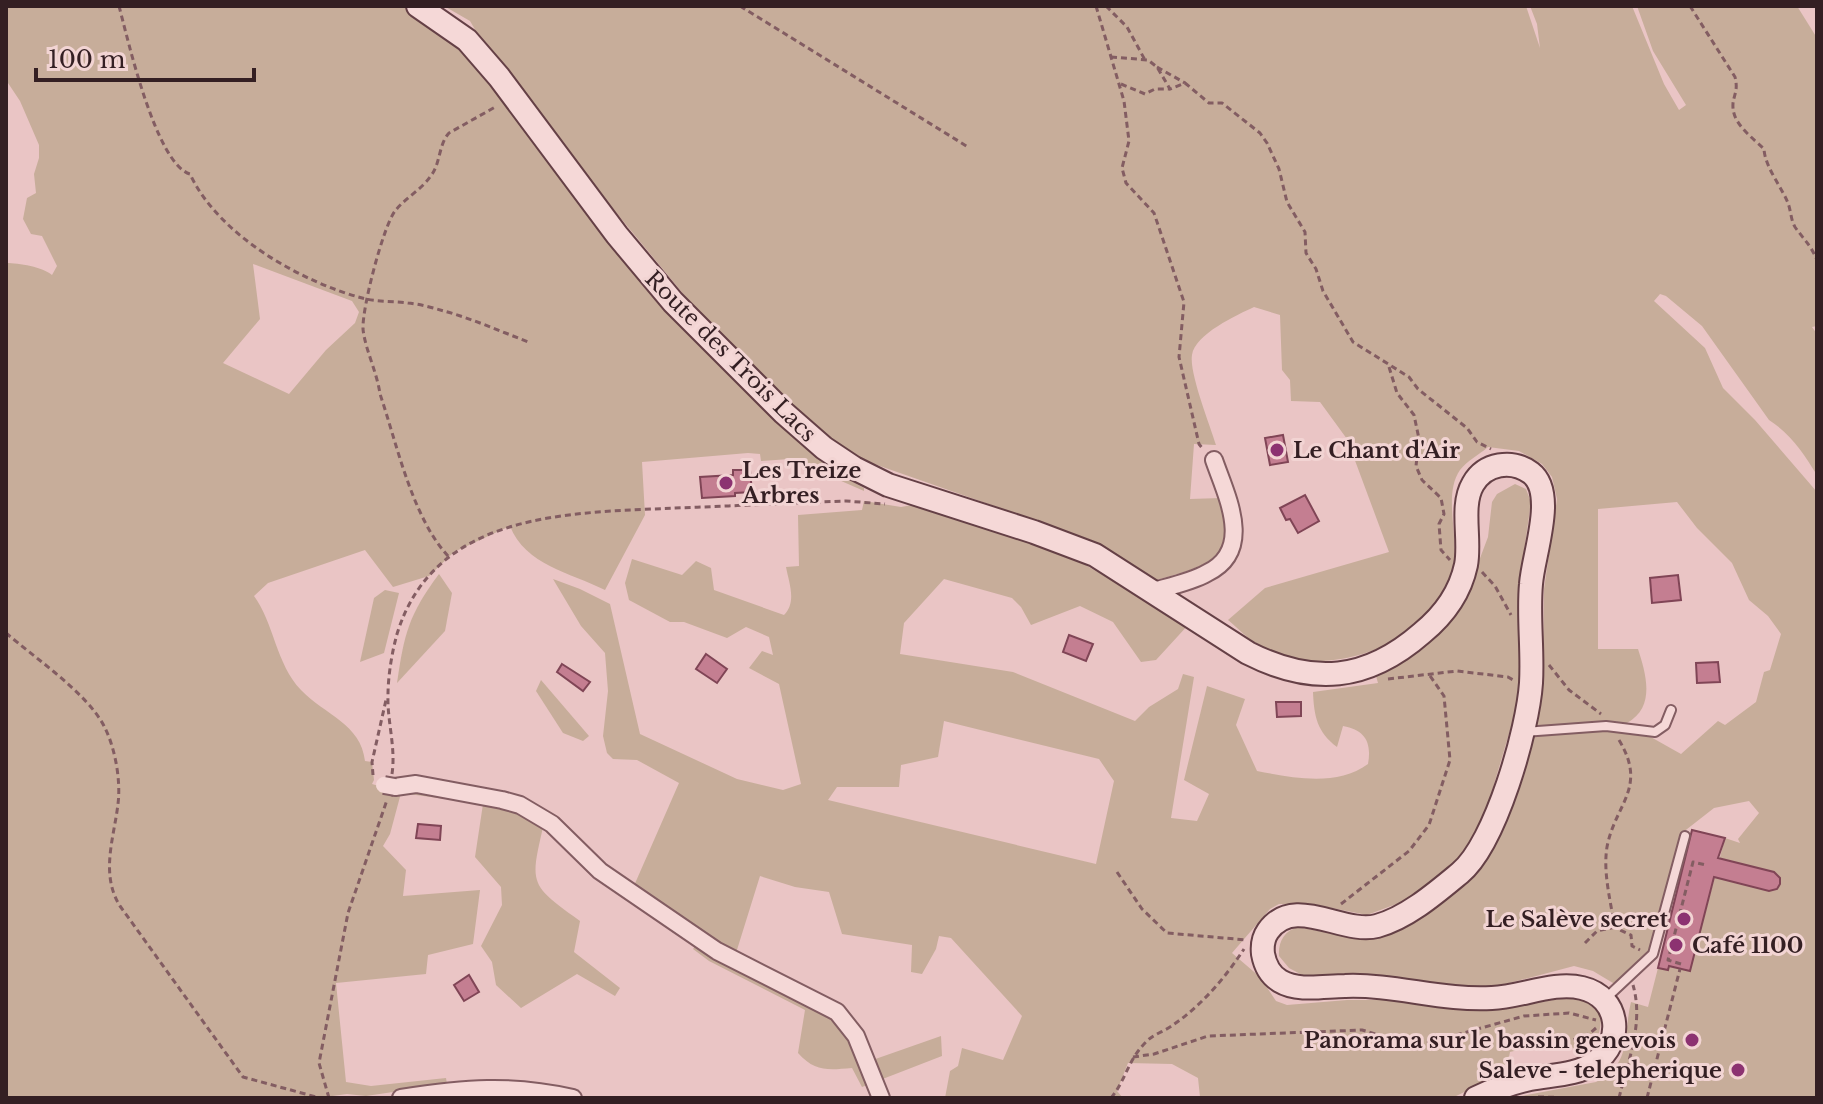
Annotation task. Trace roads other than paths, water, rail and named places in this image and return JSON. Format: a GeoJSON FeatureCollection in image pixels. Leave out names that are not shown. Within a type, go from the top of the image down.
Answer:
{"type":"FeatureCollection","features":[{"type":"Feature","properties":{"kind":"street","name":"Route des Trois Lacs"},"geometry":{"type":"LineString","coordinates":[[418,6],[467,40],[617,235],[665,292],[784,413],[824,448],[888,485],[1095,555],[1271,665],[1331,675],[1372,666],[1393,656],[1440,617],[1452,601],[1466,565],[1469,493],[1481,475],[1496,466],[1511,465],[1526,470],[1539,482],[1544,497],[1531,583],[1531,688],[1522,732]]}},
{"type":"Feature","properties":{"kind":"street"},"geometry":{"type":"LineString","coordinates":[[1153,591],[1208,573],[1218,566],[1230,548],[1235,533],[1234,517],[1214,460]]}},
{"type":"Feature","properties":{"kind":"street"},"geometry":{"type":"LineString","coordinates":[[1476,1098],[1516,1082],[1588,1067],[1599,1059],[1611,1042],[1615,1022],[1613,1010],[1593,991],[1575,987],[1466,999],[1365,986],[1296,987],[1280,981],[1269,971],[1264,960],[1263,942],[1276,922],[1288,916],[1300,915],[1354,927],[1383,924],[1410,910],[1463,871],[1476,856],[1491,829],[1522,732]]}},
{"type":"Feature","properties":{"kind":"street"},"geometry":{"type":"LineString","coordinates":[[389,788],[416,784],[502,800],[520,805],[552,824],[600,871],[717,951],[837,1012],[856,1036],[881,1098]]}},
{"type":"Feature","properties":{"kind":"street"},"geometry":{"type":"LineString","coordinates":[[401,1098],[479,1087],[536,1090],[573,1098]]}},
{"type":"Feature","properties":{"kind":"lane"},"geometry":{"type":"LineString","coordinates":[[1522,732],[1606,726],[1655,732],[1665,725],[1671,710]]}},
{"type":"Feature","properties":{"kind":"lane"},"geometry":{"type":"LineString","coordinates":[[1604,999],[1653,954],[1685,836]]}},
{"type":"Feature","properties":{"kind":"place","name":"Le Chant d'Air"},"geometry":{"type":"Point","coordinates":[1277,450]}},
{"type":"Feature","properties":{"kind":"place","name":"Les Treize Arbres"},"geometry":{"type":"Point","coordinates":[726,483]}},
{"type":"Feature","properties":{"kind":"place","name":"Le Salève secret"},"geometry":{"type":"Point","coordinates":[1684,919]}},
{"type":"Feature","properties":{"kind":"place","name":"Café 1100"},"geometry":{"type":"Point","coordinates":[1676,945]}},
{"type":"Feature","properties":{"kind":"place","name":"Panorama sur le bassin genevois"},"geometry":{"type":"Point","coordinates":[1692,1040]}},
{"type":"Feature","properties":{"kind":"place","name":"Saleve - telepherique"},"geometry":{"type":"Point","coordinates":[1738,1070]}}]}
